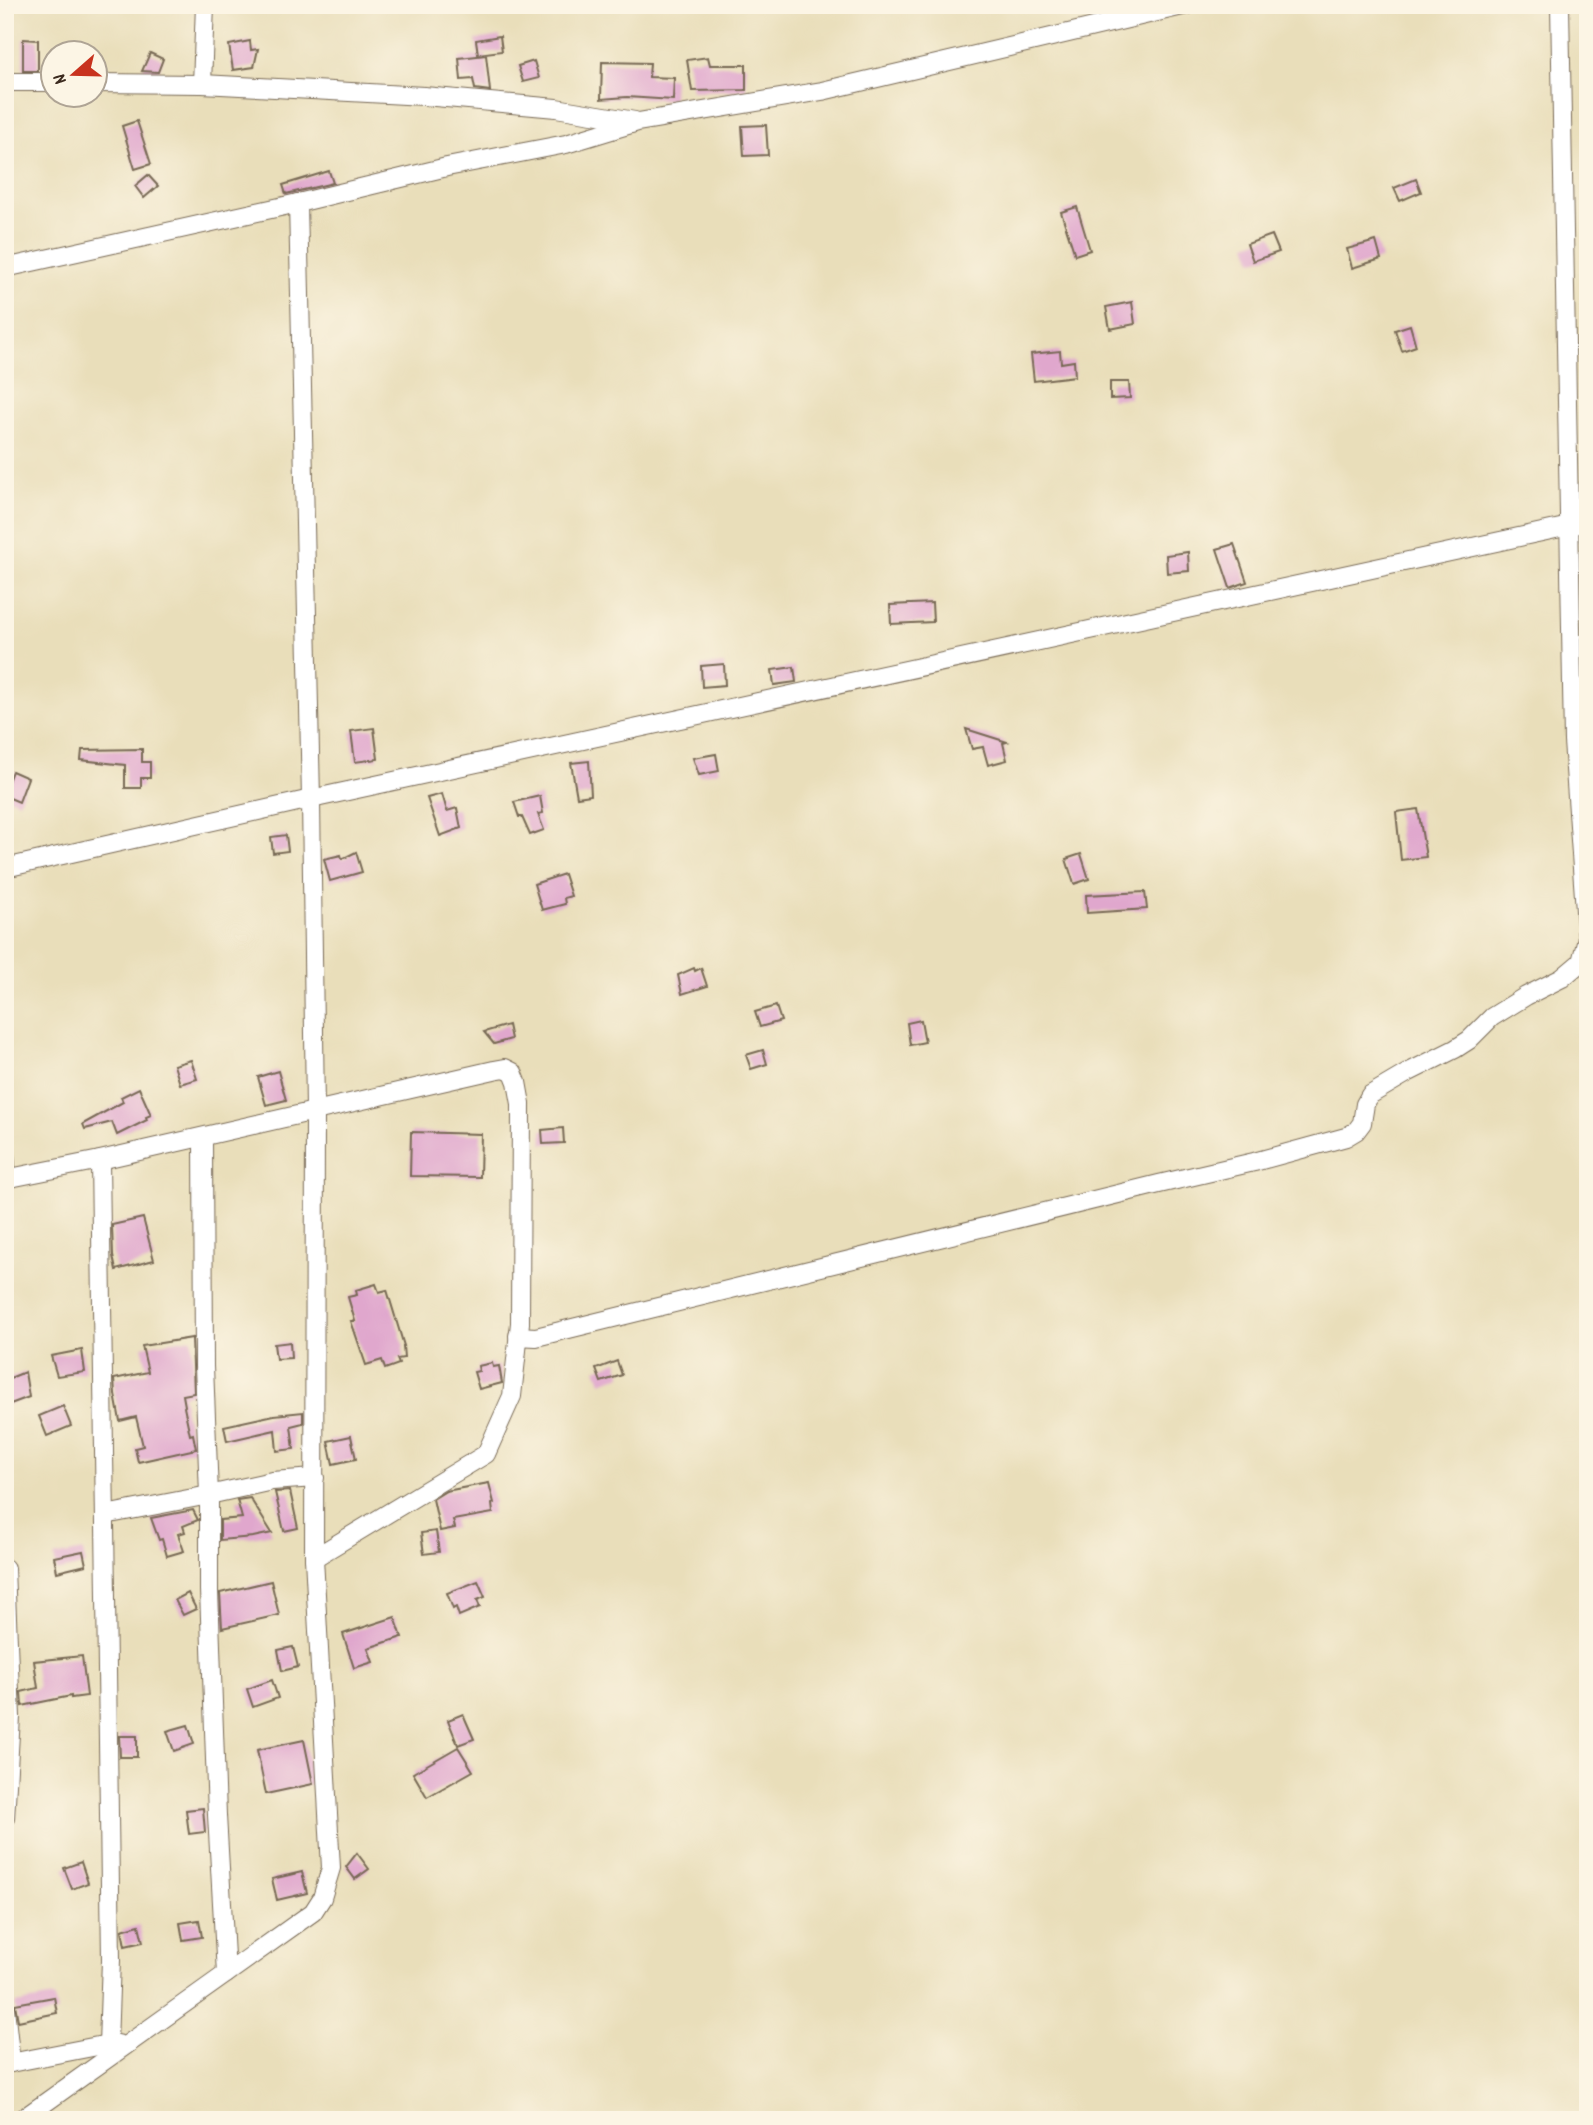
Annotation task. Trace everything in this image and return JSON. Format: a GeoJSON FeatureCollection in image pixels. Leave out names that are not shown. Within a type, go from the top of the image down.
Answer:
{"type":"FeatureCollection","features":[{"type":"Feature","properties":{"kind":"street"},"geometry":{"type":"LineString","coordinates":[[202,84],[205,5]]}},
{"type":"Feature","properties":{"kind":"street"},"geometry":{"type":"LineString","coordinates":[[5,268],[447,167],[566,144],[638,122],[822,91],[1187,5]]}},
{"type":"Feature","properties":{"kind":"street"},"geometry":{"type":"LineString","coordinates":[[518,1336],[536,1337],[1346,1138],[1362,1123],[1365,1104],[1370,1095],[1455,1049],[1469,1040],[1493,1017],[1562,978],[1581,962],[1587,939],[1573,741],[1579,524],[1560,5]]}},
{"type":"Feature","properties":{"kind":"street"},"geometry":{"type":"LineString","coordinates":[[5,82],[38,82]]}},
{"type":"Feature","properties":{"kind":"street"},"geometry":{"type":"LineString","coordinates":[[108,83],[202,84],[424,96],[542,106],[638,122]]}},
{"type":"Feature","properties":{"kind":"street"},"geometry":{"type":"LineString","coordinates":[[21,2120],[313,1912],[322,1898],[331,1868],[314,1558],[315,1111],[298,203]]}},
{"type":"Feature","properties":{"kind":"street"},"geometry":{"type":"LineString","coordinates":[[5,868],[1579,524]]}},
{"type":"Feature","properties":{"kind":"street"},"geometry":{"type":"LineString","coordinates":[[5,1153],[6,1179],[494,1070],[505,1068],[513,1072],[521,1104],[520,1322],[512,1396],[486,1454],[314,1558]]}},
{"type":"Feature","properties":{"kind":"street"},"geometry":{"type":"LineString","coordinates":[[202,1137],[209,1603],[226,1974]]}},
{"type":"Feature","properties":{"kind":"street"},"geometry":{"type":"LineString","coordinates":[[100,1160],[111,1960],[108,2043]]}},
{"type":"Feature","properties":{"kind":"street"},"geometry":{"type":"LineString","coordinates":[[105,1515],[272,1481],[315,1478]]}},
{"type":"Feature","properties":{"kind":"street"},"geometry":{"type":"LineString","coordinates":[[5,1568],[11,1717],[5,1819]]}},
{"type":"Feature","properties":{"kind":"street"},"geometry":{"type":"LineString","coordinates":[[5,2008],[8,2063],[108,2043],[129,2044]]}},
{"type":"Feature","properties":{"kind":"building"},"geometry":{"type":"Polygon","coordinates":[[[500,36],[502,51],[478,54],[476,40],[500,36]]]}},
{"type":"Feature","properties":{"kind":"building"},"geometry":{"type":"Polygon","coordinates":[[[23,39],[38,40],[38,71],[23,71],[23,39]]]}},
{"type":"Feature","properties":{"kind":"building"},"geometry":{"type":"Polygon","coordinates":[[[250,41],[251,50],[258,49],[254,67],[233,70],[229,45],[250,41]]]}},
{"type":"Feature","properties":{"kind":"building"},"geometry":{"type":"Polygon","coordinates":[[[150,53],[163,59],[158,72],[142,71],[150,53]]]}},
{"type":"Feature","properties":{"kind":"building"},"geometry":{"type":"Polygon","coordinates":[[[486,55],[490,91],[475,89],[473,79],[461,80],[459,58],[486,55]]]}},
{"type":"Feature","properties":{"kind":"building"},"geometry":{"type":"Polygon","coordinates":[[[708,57],[710,65],[746,65],[746,90],[692,91],[687,60],[708,57]]]}},
{"type":"Feature","properties":{"kind":"building"},"geometry":{"type":"Polygon","coordinates":[[[534,61],[539,78],[523,82],[518,66],[534,61]]]}},
{"type":"Feature","properties":{"kind":"building"},"geometry":{"type":"Polygon","coordinates":[[[602,62],[650,63],[649,77],[674,78],[673,100],[627,97],[601,99],[602,62]]]}},
{"type":"Feature","properties":{"kind":"building"},"geometry":{"type":"Polygon","coordinates":[[[137,121],[151,164],[135,169],[122,126],[137,121]]]}},
{"type":"Feature","properties":{"kind":"building"},"geometry":{"type":"Polygon","coordinates":[[[766,125],[768,155],[744,156],[742,126],[766,125]]]}},
{"type":"Feature","properties":{"kind":"building"},"geometry":{"type":"Polygon","coordinates":[[[329,171],[333,183],[286,194],[283,185],[329,171]]]}},
{"type":"Feature","properties":{"kind":"building"},"geometry":{"type":"Polygon","coordinates":[[[148,175],[158,186],[144,198],[135,186],[148,175]]]}},
{"type":"Feature","properties":{"kind":"building"},"geometry":{"type":"Polygon","coordinates":[[[1416,179],[1421,192],[1400,201],[1394,188],[1416,179]]]}},
{"type":"Feature","properties":{"kind":"building"},"geometry":{"type":"Polygon","coordinates":[[[1077,207],[1090,250],[1075,255],[1061,212],[1077,207]]]}},
{"type":"Feature","properties":{"kind":"building"},"geometry":{"type":"Polygon","coordinates":[[[1272,235],[1279,252],[1253,261],[1247,244],[1272,235]]]}},
{"type":"Feature","properties":{"kind":"building"},"geometry":{"type":"Polygon","coordinates":[[[1376,241],[1381,259],[1352,268],[1347,249],[1376,241]]]}},
{"type":"Feature","properties":{"kind":"building"},"geometry":{"type":"Polygon","coordinates":[[[1132,302],[1135,324],[1110,329],[1106,307],[1132,302]]]}},
{"type":"Feature","properties":{"kind":"building"},"geometry":{"type":"Polygon","coordinates":[[[1410,325],[1416,346],[1402,351],[1395,330],[1410,325]]]}},
{"type":"Feature","properties":{"kind":"building"},"geometry":{"type":"Polygon","coordinates":[[[1060,351],[1061,363],[1074,361],[1075,376],[1034,381],[1031,354],[1060,351]]]}},
{"type":"Feature","properties":{"kind":"building"},"geometry":{"type":"Polygon","coordinates":[[[1110,382],[1129,382],[1130,398],[1110,399],[1110,382]]]}},
{"type":"Feature","properties":{"kind":"building"},"geometry":{"type":"Polygon","coordinates":[[[1234,544],[1247,582],[1230,588],[1217,549],[1234,544]]]}},
{"type":"Feature","properties":{"kind":"building"},"geometry":{"type":"Polygon","coordinates":[[[1188,552],[1189,571],[1167,573],[1166,555],[1188,552]]]}},
{"type":"Feature","properties":{"kind":"building"},"geometry":{"type":"Polygon","coordinates":[[[932,603],[933,622],[891,624],[890,605],[932,603]]]}},
{"type":"Feature","properties":{"kind":"building"},"geometry":{"type":"Polygon","coordinates":[[[724,664],[725,685],[702,687],[701,666],[724,664]]]}},
{"type":"Feature","properties":{"kind":"building"},"geometry":{"type":"Polygon","coordinates":[[[794,667],[796,682],[774,685],[772,670],[794,667]]]}},
{"type":"Feature","properties":{"kind":"building"},"geometry":{"type":"Polygon","coordinates":[[[374,728],[378,759],[355,762],[351,731],[374,728]]]}},
{"type":"Feature","properties":{"kind":"building"},"geometry":{"type":"Polygon","coordinates":[[[966,729],[1007,742],[1003,743],[1007,760],[988,765],[983,747],[972,749],[966,729]]]}},
{"type":"Feature","properties":{"kind":"building"},"geometry":{"type":"Polygon","coordinates":[[[142,749],[142,762],[150,762],[150,778],[141,778],[141,788],[125,788],[125,765],[81,760],[82,750],[142,749]]]}},
{"type":"Feature","properties":{"kind":"building"},"geometry":{"type":"Polygon","coordinates":[[[716,754],[719,771],[699,775],[693,758],[716,754]]]}},
{"type":"Feature","properties":{"kind":"building"},"geometry":{"type":"Polygon","coordinates":[[[589,761],[591,795],[577,797],[571,763],[589,761]]]}},
{"type":"Feature","properties":{"kind":"building"},"geometry":{"type":"Polygon","coordinates":[[[12,771],[28,778],[19,802],[5,796],[12,771]]]}},
{"type":"Feature","properties":{"kind":"building"},"geometry":{"type":"Polygon","coordinates":[[[442,794],[447,811],[457,808],[461,828],[440,836],[427,798],[442,794]]]}},
{"type":"Feature","properties":{"kind":"building"},"geometry":{"type":"Polygon","coordinates":[[[540,796],[543,813],[538,814],[544,830],[530,835],[514,802],[540,796]]]}},
{"type":"Feature","properties":{"kind":"building"},"geometry":{"type":"Polygon","coordinates":[[[1418,809],[1426,857],[1401,860],[1396,812],[1418,809]]]}},
{"type":"Feature","properties":{"kind":"building"},"geometry":{"type":"Polygon","coordinates":[[[286,835],[288,851],[273,853],[271,837],[286,835]]]}},
{"type":"Feature","properties":{"kind":"building"},"geometry":{"type":"Polygon","coordinates":[[[356,852],[362,872],[330,881],[324,859],[341,855],[342,859],[356,852]]]}},
{"type":"Feature","properties":{"kind":"building"},"geometry":{"type":"Polygon","coordinates":[[[1081,854],[1089,879],[1074,884],[1066,859],[1081,854]]]}},
{"type":"Feature","properties":{"kind":"building"},"geometry":{"type":"Polygon","coordinates":[[[564,874],[571,896],[564,898],[565,904],[542,910],[534,884],[564,874]]]}},
{"type":"Feature","properties":{"kind":"building"},"geometry":{"type":"Polygon","coordinates":[[[1145,892],[1147,909],[1087,913],[1086,895],[1145,892]]]}},
{"type":"Feature","properties":{"kind":"building"},"geometry":{"type":"Polygon","coordinates":[[[694,968],[695,971],[701,968],[707,986],[682,994],[678,975],[694,968]]]}},
{"type":"Feature","properties":{"kind":"building"},"geometry":{"type":"Polygon","coordinates":[[[776,1006],[781,1021],[760,1027],[755,1012],[776,1006]]]}},
{"type":"Feature","properties":{"kind":"building"},"geometry":{"type":"Polygon","coordinates":[[[921,1020],[925,1042],[910,1045],[907,1023],[921,1020]]]}},
{"type":"Feature","properties":{"kind":"building"},"geometry":{"type":"Polygon","coordinates":[[[508,1025],[511,1039],[494,1044],[484,1032],[508,1025]]]}},
{"type":"Feature","properties":{"kind":"building"},"geometry":{"type":"Polygon","coordinates":[[[763,1050],[767,1064],[751,1069],[746,1055],[763,1050]]]}},
{"type":"Feature","properties":{"kind":"building"},"geometry":{"type":"Polygon","coordinates":[[[191,1060],[197,1079],[180,1084],[174,1065],[191,1060]]]}},
{"type":"Feature","properties":{"kind":"building"},"geometry":{"type":"Polygon","coordinates":[[[278,1071],[286,1100],[266,1105],[258,1077],[278,1071]]]}},
{"type":"Feature","properties":{"kind":"building"},"geometry":{"type":"Polygon","coordinates":[[[139,1088],[151,1115],[146,1117],[147,1120],[117,1135],[112,1122],[85,1129],[83,1124],[123,1102],[121,1097],[139,1088]]]}},
{"type":"Feature","properties":{"kind":"building"},"geometry":{"type":"Polygon","coordinates":[[[563,1128],[564,1143],[543,1144],[542,1130],[563,1128]]]}},
{"type":"Feature","properties":{"kind":"building"},"geometry":{"type":"Polygon","coordinates":[[[411,1132],[481,1134],[480,1177],[410,1176],[411,1132]]]}},
{"type":"Feature","properties":{"kind":"building"},"geometry":{"type":"Polygon","coordinates":[[[143,1218],[154,1260],[116,1270],[112,1225],[143,1218]]]}},
{"type":"Feature","properties":{"kind":"building"},"geometry":{"type":"Polygon","coordinates":[[[376,1284],[379,1292],[387,1290],[404,1346],[404,1358],[397,1359],[399,1364],[385,1369],[382,1360],[366,1365],[351,1321],[355,1321],[348,1297],[357,1295],[356,1290],[376,1284]]]}},
{"type":"Feature","properties":{"kind":"building"},"geometry":{"type":"Polygon","coordinates":[[[192,1338],[194,1393],[183,1395],[190,1435],[193,1434],[196,1449],[138,1462],[135,1448],[143,1446],[136,1417],[120,1421],[114,1379],[148,1372],[142,1346],[192,1338]]]}},
{"type":"Feature","properties":{"kind":"building"},"geometry":{"type":"Polygon","coordinates":[[[290,1342],[291,1358],[276,1359],[274,1344],[290,1342]]]}},
{"type":"Feature","properties":{"kind":"building"},"geometry":{"type":"Polygon","coordinates":[[[82,1350],[85,1372],[57,1376],[51,1356],[82,1350]]]}},
{"type":"Feature","properties":{"kind":"building"},"geometry":{"type":"Polygon","coordinates":[[[617,1361],[622,1375],[601,1382],[596,1369],[617,1361]]]}},
{"type":"Feature","properties":{"kind":"building"},"geometry":{"type":"Polygon","coordinates":[[[492,1363],[493,1367],[499,1366],[502,1383],[479,1389],[474,1372],[479,1371],[478,1366],[492,1363]]]}},
{"type":"Feature","properties":{"kind":"building"},"geometry":{"type":"Polygon","coordinates":[[[25,1372],[29,1397],[5,1406],[5,1380],[25,1372]]]}},
{"type":"Feature","properties":{"kind":"building"},"geometry":{"type":"Polygon","coordinates":[[[63,1406],[71,1426],[47,1436],[39,1416],[63,1406]]]}},
{"type":"Feature","properties":{"kind":"building"},"geometry":{"type":"Polygon","coordinates":[[[303,1412],[303,1423],[291,1426],[294,1449],[277,1451],[275,1430],[227,1441],[224,1426],[274,1415],[303,1412]]]}},
{"type":"Feature","properties":{"kind":"building"},"geometry":{"type":"Polygon","coordinates":[[[351,1436],[356,1459],[333,1464],[328,1441],[351,1436]]]}},
{"type":"Feature","properties":{"kind":"building"},"geometry":{"type":"Polygon","coordinates":[[[489,1483],[494,1503],[493,1513],[453,1520],[455,1528],[440,1531],[433,1499],[446,1491],[489,1483]]]}},
{"type":"Feature","properties":{"kind":"building"},"geometry":{"type":"Polygon","coordinates":[[[290,1491],[298,1528],[284,1531],[275,1492],[290,1491]]]}},
{"type":"Feature","properties":{"kind":"building"},"geometry":{"type":"Polygon","coordinates":[[[250,1498],[272,1533],[220,1540],[220,1520],[242,1518],[237,1500],[250,1498]]]}},
{"type":"Feature","properties":{"kind":"building"},"geometry":{"type":"Polygon","coordinates":[[[193,1510],[198,1520],[183,1526],[185,1532],[178,1534],[184,1551],[167,1556],[151,1518],[193,1510]]]}},
{"type":"Feature","properties":{"kind":"building"},"geometry":{"type":"Polygon","coordinates":[[[436,1531],[439,1552],[424,1554],[421,1533],[436,1531]]]}},
{"type":"Feature","properties":{"kind":"building"},"geometry":{"type":"Polygon","coordinates":[[[83,1551],[86,1565],[57,1572],[54,1557],[83,1551]]]}},
{"type":"Feature","properties":{"kind":"building"},"geometry":{"type":"Polygon","coordinates":[[[271,1581],[279,1615],[222,1628],[220,1593],[271,1581]]]}},
{"type":"Feature","properties":{"kind":"building"},"geometry":{"type":"Polygon","coordinates":[[[478,1581],[485,1597],[477,1600],[480,1607],[459,1616],[447,1593],[478,1581]]]}},
{"type":"Feature","properties":{"kind":"building"},"geometry":{"type":"Polygon","coordinates":[[[188,1593],[196,1609],[183,1615],[175,1600],[188,1593]]]}},
{"type":"Feature","properties":{"kind":"building"},"geometry":{"type":"Polygon","coordinates":[[[395,1617],[402,1637],[368,1648],[373,1662],[354,1668],[343,1634],[395,1617]]]}},
{"type":"Feature","properties":{"kind":"building"},"geometry":{"type":"Polygon","coordinates":[[[293,1647],[298,1667],[282,1671],[278,1650],[293,1647]]]}},
{"type":"Feature","properties":{"kind":"building"},"geometry":{"type":"Polygon","coordinates":[[[82,1656],[87,1696],[71,1696],[22,1706],[21,1692],[38,1688],[34,1661],[82,1656]]]}},
{"type":"Feature","properties":{"kind":"building"},"geometry":{"type":"Polygon","coordinates":[[[272,1680],[278,1698],[253,1707],[247,1689],[272,1680]]]}},
{"type":"Feature","properties":{"kind":"building"},"geometry":{"type":"Polygon","coordinates":[[[463,1714],[474,1739],[458,1745],[448,1720],[463,1714]]]}},
{"type":"Feature","properties":{"kind":"building"},"geometry":{"type":"Polygon","coordinates":[[[188,1725],[194,1744],[174,1751],[167,1731],[188,1725]]]}},
{"type":"Feature","properties":{"kind":"building"},"geometry":{"type":"Polygon","coordinates":[[[119,1736],[137,1736],[137,1757],[120,1757],[119,1736]]]}},
{"type":"Feature","properties":{"kind":"building"},"geometry":{"type":"Polygon","coordinates":[[[304,1740],[313,1784],[266,1794],[257,1750],[304,1740]]]}},
{"type":"Feature","properties":{"kind":"building"},"geometry":{"type":"Polygon","coordinates":[[[458,1747],[473,1771],[427,1797],[413,1773],[458,1747]]]}},
{"type":"Feature","properties":{"kind":"building"},"geometry":{"type":"Polygon","coordinates":[[[203,1808],[205,1832],[189,1834],[186,1810],[203,1808]]]}},
{"type":"Feature","properties":{"kind":"building"},"geometry":{"type":"Polygon","coordinates":[[[357,1853],[369,1869],[355,1879],[346,1867],[357,1853]]]}},
{"type":"Feature","properties":{"kind":"building"},"geometry":{"type":"Polygon","coordinates":[[[81,1862],[88,1883],[72,1889],[64,1868],[81,1862]]]}},
{"type":"Feature","properties":{"kind":"building"},"geometry":{"type":"Polygon","coordinates":[[[302,1872],[307,1893],[277,1900],[272,1879],[302,1872]]]}},
{"type":"Feature","properties":{"kind":"building"},"geometry":{"type":"Polygon","coordinates":[[[199,1920],[202,1937],[183,1940],[180,1923],[199,1920]]]}},
{"type":"Feature","properties":{"kind":"building"},"geometry":{"type":"Polygon","coordinates":[[[139,1925],[143,1942],[125,1946],[122,1930],[139,1925]]]}},
{"type":"Feature","properties":{"kind":"building"},"geometry":{"type":"Polygon","coordinates":[[[54,1997],[57,2013],[18,2021],[15,2004],[54,1997]]]}}]}
